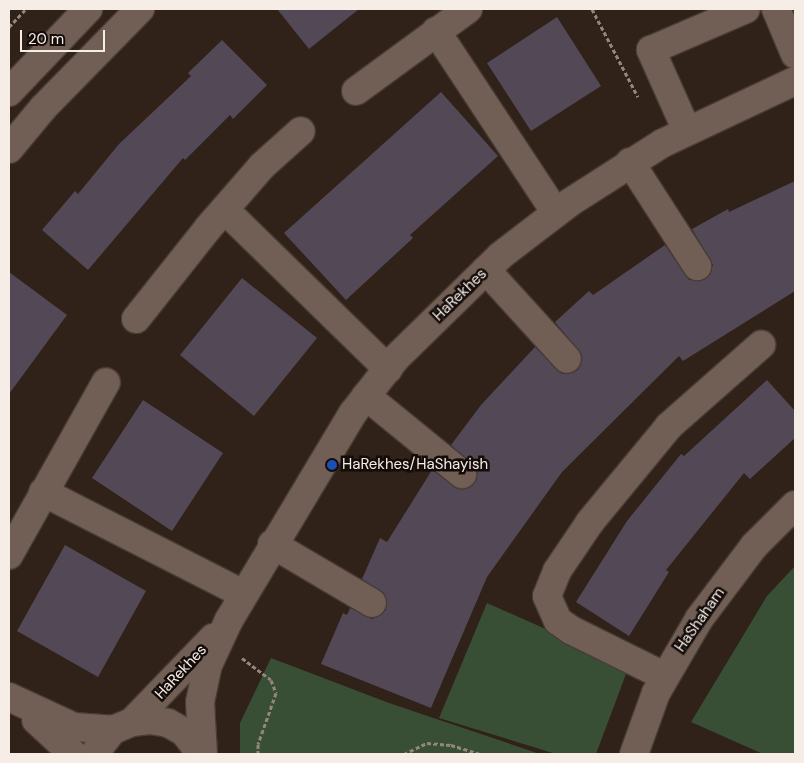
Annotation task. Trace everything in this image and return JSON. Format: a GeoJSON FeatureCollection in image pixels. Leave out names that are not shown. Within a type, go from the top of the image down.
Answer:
{"type":"FeatureCollection","features":[{"type":"Feature","properties":{"kind":"street"},"geometry":{"type":"LineString","coordinates":[[9,92],[88,9]]}},
{"type":"Feature","properties":{"kind":"street"},"geometry":{"type":"LineString","coordinates":[[9,149],[43,108],[140,9]]}},
{"type":"Feature","properties":{"kind":"street"},"geometry":{"type":"LineString","coordinates":[[356,91],[468,9]]}},
{"type":"Feature","properties":{"kind":"street"},"geometry":{"type":"LineString","coordinates":[[687,131],[651,50],[746,9]]}},
{"type":"Feature","properties":{"kind":"street"},"geometry":{"type":"LineString","coordinates":[[776,9],[795,54]]}},
{"type":"Feature","properties":{"kind":"street"},"geometry":{"type":"LineString","coordinates":[[436,31],[556,213]]}},
{"type":"Feature","properties":{"kind":"street","name":"HaRekhes"},"geometry":{"type":"LineString","coordinates":[[202,754],[200,702],[208,665],[224,631],[272,544],[366,396],[388,369],[486,270],[556,213],[630,162],[687,131],[793,90]]}},
{"type":"Feature","properties":{"kind":"street"},"geometry":{"type":"LineString","coordinates":[[136,319],[262,166],[300,131]]}},
{"type":"Feature","properties":{"kind":"street"},"geometry":{"type":"LineString","coordinates":[[630,162],[697,266]]}},
{"type":"Feature","properties":{"kind":"street"},"geometry":{"type":"LineString","coordinates":[[225,210],[388,369]]}},
{"type":"Feature","properties":{"kind":"street"},"geometry":{"type":"LineString","coordinates":[[486,270],[567,359]]}},
{"type":"Feature","properties":{"kind":"street"},"geometry":{"type":"LineString","coordinates":[[664,676],[564,626],[558,621],[547,596],[557,571],[590,522],[669,426],[761,345]]}},
{"type":"Feature","properties":{"kind":"street"},"geometry":{"type":"LineString","coordinates":[[9,555],[106,382]]}},
{"type":"Feature","properties":{"kind":"street"},"geometry":{"type":"LineString","coordinates":[[366,396],[462,474]]}},
{"type":"Feature","properties":{"kind":"street"},"geometry":{"type":"LineString","coordinates":[[43,492],[243,594]]}},
{"type":"Feature","properties":{"kind":"street","name":"HaShaham"},"geometry":{"type":"LineString","coordinates":[[634,754],[664,676],[699,619],[749,553],[795,505]]}},
{"type":"Feature","properties":{"kind":"street"},"geometry":{"type":"LineString","coordinates":[[272,544],[372,603]]}},
{"type":"Feature","properties":{"kind":"street","name":"HaRekhes"},"geometry":{"type":"LineString","coordinates":[[94,754],[180,675],[224,631]]}},
{"type":"Feature","properties":{"kind":"street"},"geometry":{"type":"LineString","coordinates":[[11,699],[74,727],[123,726],[150,720],[168,723],[184,732],[202,754]]}},
{"type":"Feature","properties":{"kind":"street"},"geometry":{"type":"LineString","coordinates":[[11,699],[73,754]]}},
{"type":"Feature","properties":{"kind":"path"},"geometry":{"type":"LineString","coordinates":[[9,27],[26,9]]}},
{"type":"Feature","properties":{"kind":"path"},"geometry":{"type":"LineString","coordinates":[[592,9],[641,101]]}},
{"type":"Feature","properties":{"kind":"path"},"geometry":{"type":"LineString","coordinates":[[224,631],[270,680],[276,693],[258,744],[258,754]]}},
{"type":"Feature","properties":{"kind":"path"},"geometry":{"type":"LineString","coordinates":[[404,754],[427,743],[451,745],[481,754]]}},
{"type":"Feature","properties":{"kind":"green space"},"geometry":{"type":"Polygon","coordinates":[[[795,566],[795,754],[763,754],[691,722],[767,596],[795,566]]]}},
{"type":"Feature","properties":{"kind":"green space"},"geometry":{"type":"Polygon","coordinates":[[[487,603],[629,666],[596,754],[556,754],[439,718],[487,603]]]}},
{"type":"Feature","properties":{"kind":"green space"},"geometry":{"type":"Polygon","coordinates":[[[271,658],[389,703],[540,754],[240,754],[240,723],[271,658]]]}},
{"type":"Feature","properties":{"kind":"building"},"geometry":{"type":"Polygon","coordinates":[[[277,9],[359,9],[309,49],[277,9]]]}},
{"type":"Feature","properties":{"kind":"building"},"geometry":{"type":"Polygon","coordinates":[[[557,17],[601,86],[531,131],[487,63],[557,17]]]}},
{"type":"Feature","properties":{"kind":"building"},"geometry":{"type":"Polygon","coordinates":[[[222,40],[267,85],[233,119],[230,115],[185,160],[183,158],[88,270],[42,230],[75,191],[78,194],[119,144],[191,76],[188,73],[222,40]]]}},
{"type":"Feature","properties":{"kind":"building"},"geometry":{"type":"Polygon","coordinates":[[[441,92],[498,156],[410,235],[413,238],[346,300],[284,233],[441,92]]]}},
{"type":"Feature","properties":{"kind":"building"},"geometry":{"type":"Polygon","coordinates":[[[795,181],[795,291],[683,361],[679,356],[562,472],[487,577],[431,708],[321,664],[343,613],[347,615],[350,608],[372,619],[386,610],[385,595],[362,579],[380,538],[387,542],[432,470],[459,489],[474,483],[476,468],[451,445],[481,405],[535,347],[562,374],[578,370],[582,355],[555,322],[589,291],[593,295],[665,245],[689,280],[705,279],[713,265],[692,229],[728,209],[729,212],[795,181]]]}},
{"type":"Feature","properties":{"kind":"building"},"geometry":{"type":"Polygon","coordinates":[[[9,272],[67,315],[9,394],[9,272]]]}},
{"type":"Feature","properties":{"kind":"building"},"geometry":{"type":"Polygon","coordinates":[[[242,278],[317,338],[254,416],[180,355],[242,278]]]}},
{"type":"Feature","properties":{"kind":"building"},"geometry":{"type":"Polygon","coordinates":[[[767,380],[795,411],[795,438],[750,479],[744,473],[666,570],[669,572],[629,636],[576,602],[627,521],[681,454],[684,456],[767,380]]]}},
{"type":"Feature","properties":{"kind":"building"},"geometry":{"type":"Polygon","coordinates":[[[143,400],[223,453],[172,531],[92,478],[143,400]]]}},
{"type":"Feature","properties":{"kind":"building"},"geometry":{"type":"Polygon","coordinates":[[[65,545],[146,591],[98,677],[17,631],[65,545]]]}},
{"type":"Feature","properties":{"kind":"place","name":"HaRekhes/HaShayish"},"geometry":{"type":"Point","coordinates":[332,465]}}]}
